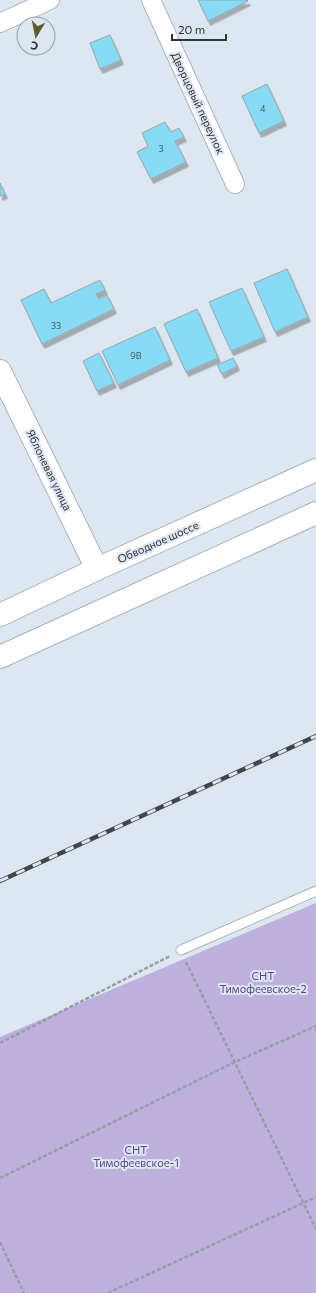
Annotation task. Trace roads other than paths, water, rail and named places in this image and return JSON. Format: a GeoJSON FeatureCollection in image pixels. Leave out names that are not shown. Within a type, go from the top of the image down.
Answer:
{"type":"FeatureCollection","features":[{"type":"Feature","properties":{"kind":"main road","name":"Яблоневая улица"},"geometry":{"type":"LineString","coordinates":[[0,371],[97,569]]}},
{"type":"Feature","properties":{"kind":"main road","name":"Обводное шоссе"},"geometry":{"type":"LineString","coordinates":[[0,615],[97,569],[316,470]]}},
{"type":"Feature","properties":{"kind":"main road"},"geometry":{"type":"LineString","coordinates":[[0,657],[316,514]]}},
{"type":"Feature","properties":{"kind":"street"},"geometry":{"type":"LineString","coordinates":[[0,23],[50,0]]}},
{"type":"Feature","properties":{"kind":"street","name":"Дворцовый переулок"},"geometry":{"type":"LineString","coordinates":[[151,0],[235,184]]}},
{"type":"Feature","properties":{"kind":"lane"},"geometry":{"type":"LineString","coordinates":[[181,950],[316,891]]}},
{"type":"Feature","properties":{"kind":"railway"},"geometry":{"type":"LineString","coordinates":[[0,881],[316,736]]}},
{"type":"Feature","properties":{"kind":"park label","name":"СНТ Тимофеевское-2"},"geometry":{"type":"Point","coordinates":[263,982]}},
{"type":"Feature","properties":{"kind":"park label","name":"СНТ Тимофеевское-1"},"geometry":{"type":"Point","coordinates":[136,1156]}}]}
